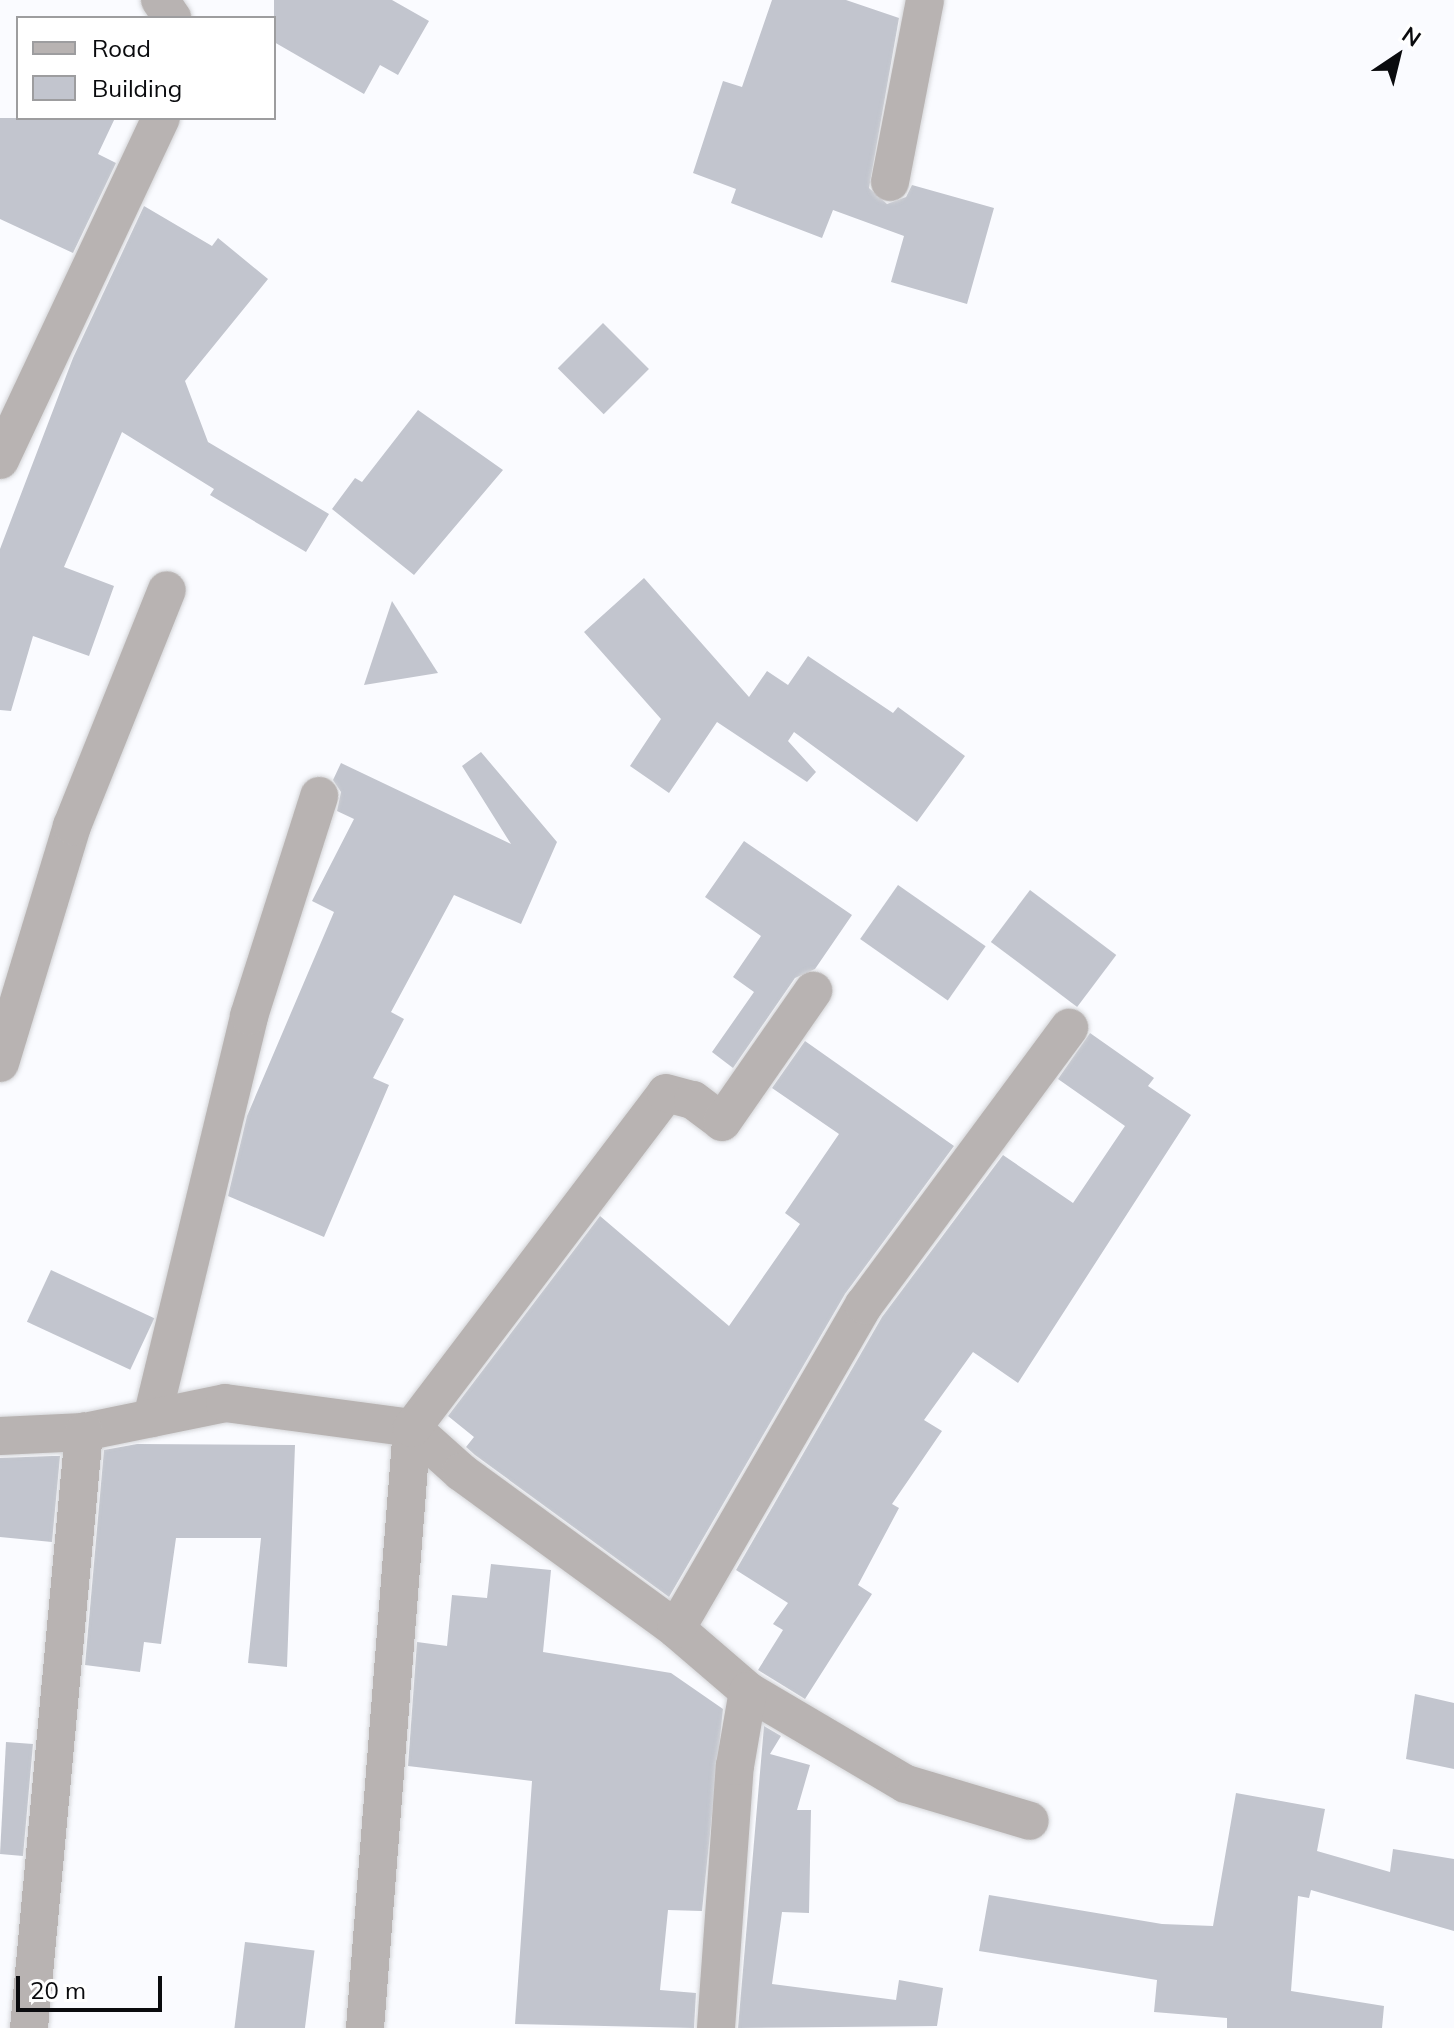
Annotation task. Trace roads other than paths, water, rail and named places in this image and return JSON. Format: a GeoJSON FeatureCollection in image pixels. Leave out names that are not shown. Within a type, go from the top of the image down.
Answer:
{"type":"FeatureCollection","features":[{"type":"Feature","properties":{"kind":"street"},"geometry":{"type":"LineString","coordinates":[[890,182],[925,0]]}},
{"type":"Feature","properties":{"kind":"street"},"geometry":{"type":"LineString","coordinates":[[0,460],[160,120]]}},
{"type":"Feature","properties":{"kind":"street"},"geometry":{"type":"LineString","coordinates":[[0,1063],[72,826],[167,590]]}},
{"type":"Feature","properties":{"kind":"street"},"geometry":{"type":"LineString","coordinates":[[152,1418],[249,1016],[319,796]]}},
{"type":"Feature","properties":{"kind":"street"},"geometry":{"type":"LineString","coordinates":[[365,2028],[412,1428],[666,1093],[693,1100],[722,1122],[813,991]]}},
{"type":"Feature","properties":{"kind":"street"},"geometry":{"type":"LineString","coordinates":[[676,1629],[864,1305],[1069,1028]]}},
{"type":"Feature","properties":{"kind":"street"},"geometry":{"type":"LineString","coordinates":[[0,1436],[84,1432],[225,1403],[412,1428],[461,1472],[676,1629],[748,1691],[906,1784],[1030,1821]]}},
{"type":"Feature","properties":{"kind":"street"},"geometry":{"type":"LineString","coordinates":[[29,2028],[84,1432]]}},
{"type":"Feature","properties":{"kind":"street"},"geometry":{"type":"LineString","coordinates":[[716,2028],[735,1766],[748,1691]]}}]}
